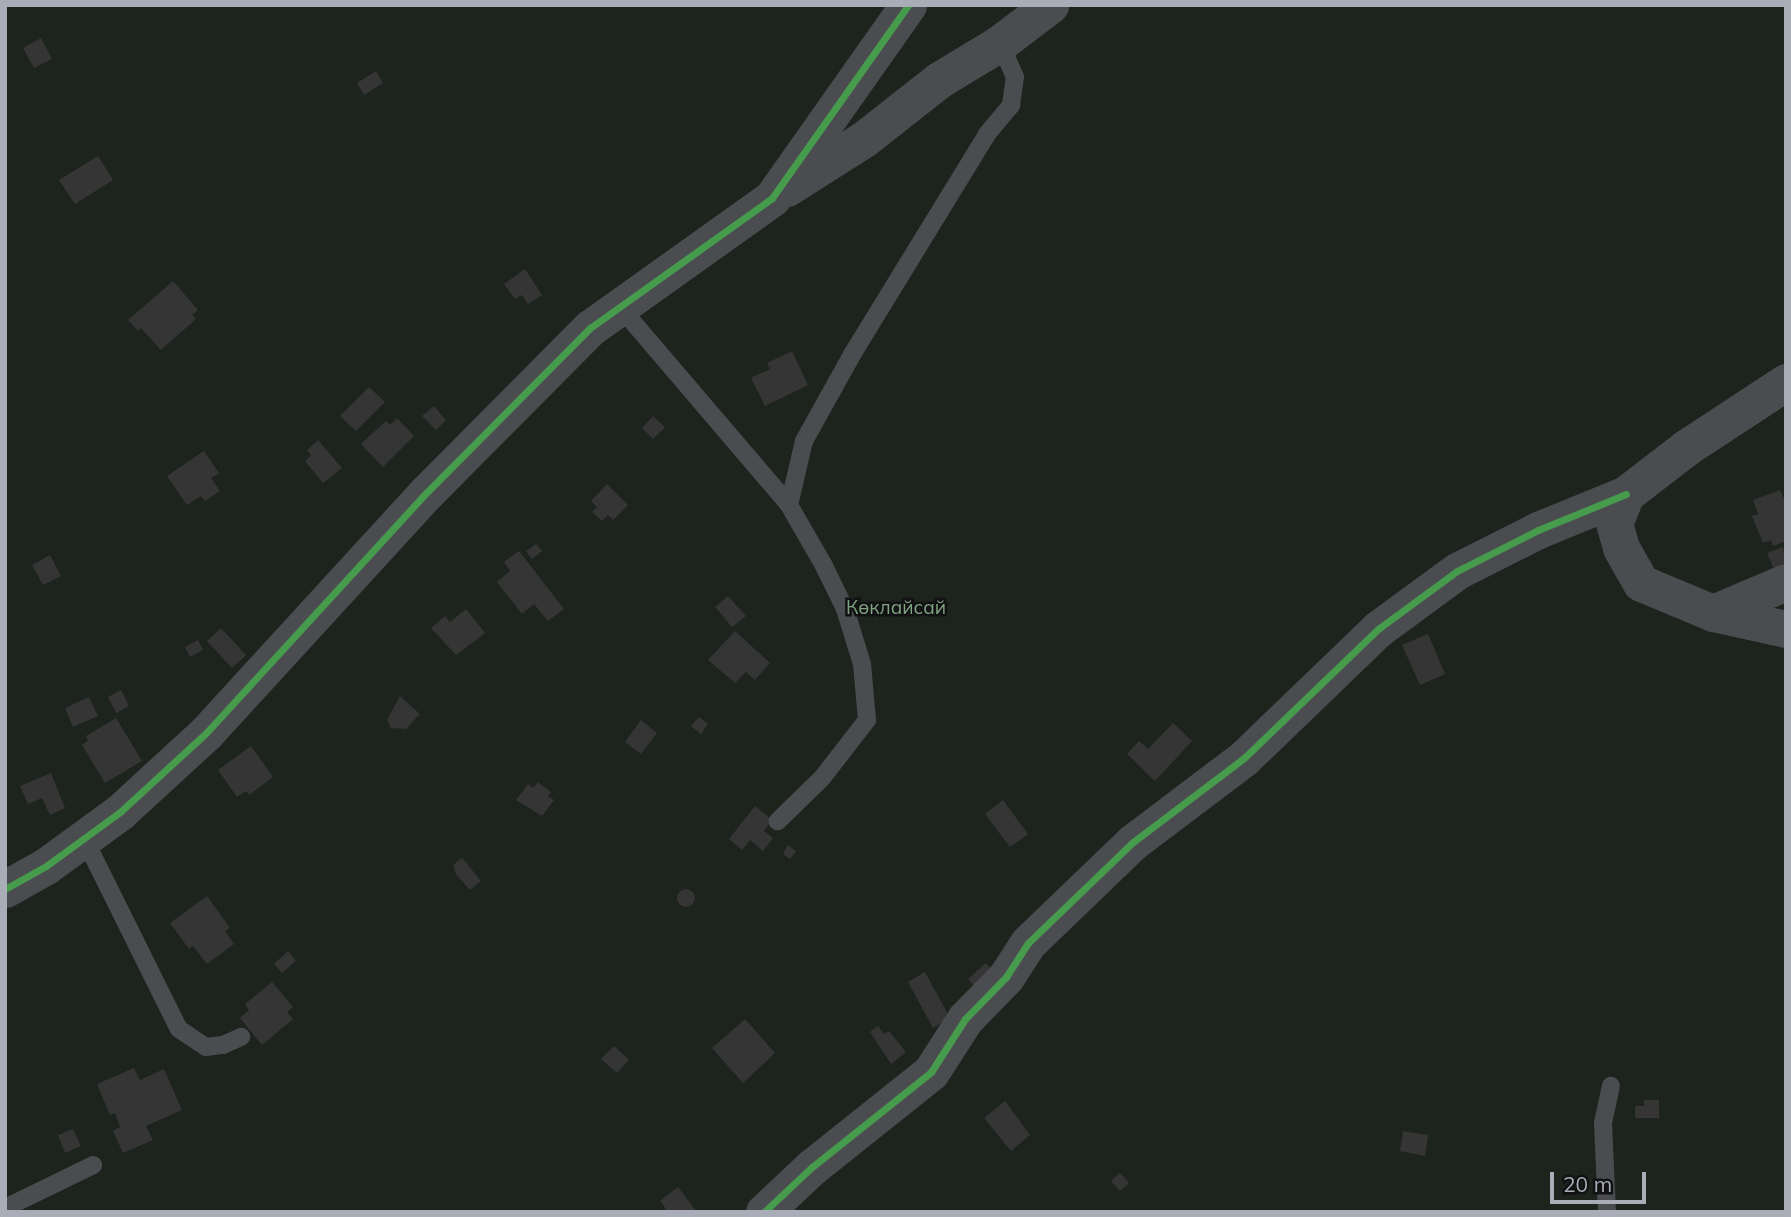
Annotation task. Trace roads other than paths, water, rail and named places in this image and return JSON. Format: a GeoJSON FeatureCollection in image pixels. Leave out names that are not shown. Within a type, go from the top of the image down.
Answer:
{"type":"FeatureCollection","features":[{"type":"Feature","properties":{"kind":"street"},"geometry":{"type":"LineString","coordinates":[[772,198],[908,5]]}},
{"type":"Feature","properties":{"kind":"street"},"geometry":{"type":"LineString","coordinates":[[5,889],[46,866],[120,812],[206,733],[426,493],[590,328],[772,198],[864,139],[939,80],[1000,43],[1050,5]]}},
{"type":"Feature","properties":{"kind":"street"},"geometry":{"type":"LineString","coordinates":[[764,1212],[812,1167],[930,1072],[965,1019],[1006,977],[1028,943],[1133,842],[1244,758],[1378,629],[1457,570],[1538,530],[1626,494],[1687,447],[1786,382]]}},
{"type":"Feature","properties":{"kind":"street"},"geometry":{"type":"LineString","coordinates":[[1626,494],[1614,523],[1621,548],[1641,583],[1713,613],[1786,629]]}},
{"type":"Feature","properties":{"kind":"street"},"geometry":{"type":"LineString","coordinates":[[1713,613],[1786,582]]}},
{"type":"Feature","properties":{"kind":"lane"},"geometry":{"type":"LineString","coordinates":[[789,505],[804,441],[853,353],[987,134],[1012,105],[1015,77],[1000,43]]}},
{"type":"Feature","properties":{"kind":"lane"},"geometry":{"type":"LineString","coordinates":[[620,307],[789,505],[845,609],[862,664],[867,720],[822,778],[778,821]]}},
{"type":"Feature","properties":{"kind":"lane"},"geometry":{"type":"LineString","coordinates":[[84,838],[179,1029],[206,1047],[223,1045],[242,1037]]}},
{"type":"Feature","properties":{"kind":"lane"},"geometry":{"type":"LineString","coordinates":[[1606,1212],[1603,1124],[1611,1086]]}},
{"type":"Feature","properties":{"kind":"lane"},"geometry":{"type":"LineString","coordinates":[[5,1208],[93,1165]]}},
{"type":"Feature","properties":{"kind":"park label","name":"Көклайсай"},"geometry":{"type":"Point","coordinates":[896,608]}}]}
